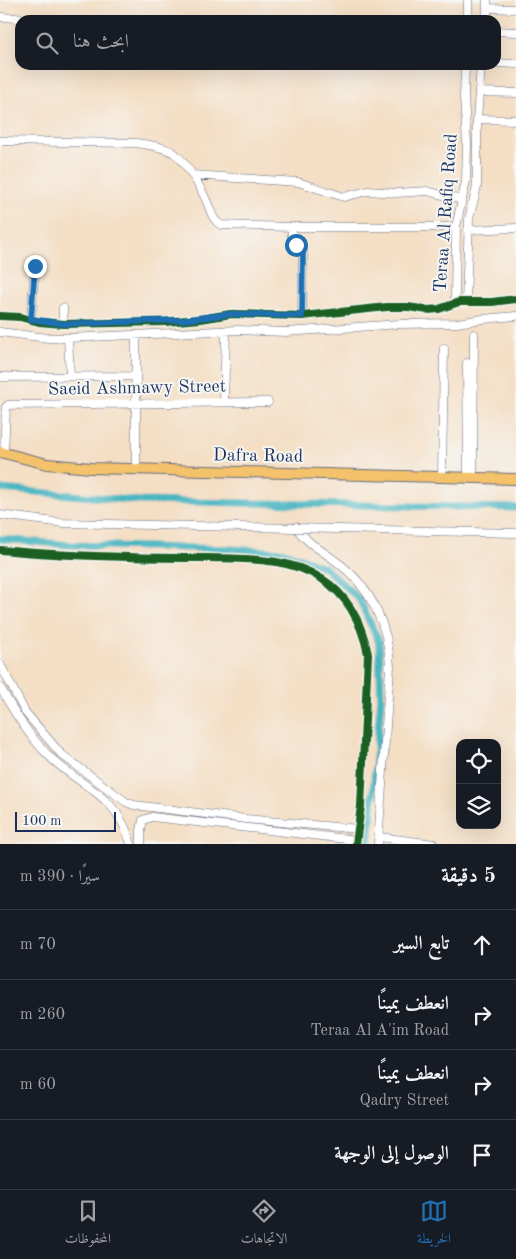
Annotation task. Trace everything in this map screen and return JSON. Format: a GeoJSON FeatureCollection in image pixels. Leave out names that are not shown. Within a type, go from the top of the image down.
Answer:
{"type":"FeatureCollection","features":[{"type":"Feature","properties":{"kind":"main road","name":"Dafra Road"},"geometry":{"type":"LineString","coordinates":[[2,453],[47,464],[69,467],[516,480]]}},
{"type":"Feature","properties":{"kind":"street"},"geometry":{"type":"LineString","coordinates":[[468,0],[468,15]]}},
{"type":"Feature","properties":{"kind":"street"},"geometry":{"type":"LineString","coordinates":[[487,4],[516,9]]}},
{"type":"Feature","properties":{"kind":"street"},"geometry":{"type":"LineString","coordinates":[[0,17],[15,18]]}},
{"type":"Feature","properties":{"kind":"street"},"geometry":{"type":"LineString","coordinates":[[501,31],[516,32]]}},
{"type":"Feature","properties":{"kind":"street"},"geometry":{"type":"LineString","coordinates":[[501,63],[516,64]]}},
{"type":"Feature","properties":{"kind":"street","name":"Teraa Al Rafiq Road"},"geometry":{"type":"LineString","coordinates":[[455,303],[456,227],[466,181],[467,144],[464,98],[466,70]]}},
{"type":"Feature","properties":{"kind":"street","name":"Teraa Al Rafiq Road"},"geometry":{"type":"LineString","coordinates":[[466,302],[469,219],[478,187],[478,119],[481,70]]}},
{"type":"Feature","properties":{"kind":"street"},"geometry":{"type":"LineString","coordinates":[[479,92],[516,93]]}},
{"type":"Feature","properties":{"kind":"street"},"geometry":{"type":"LineString","coordinates":[[478,119],[516,120]]}},
{"type":"Feature","properties":{"kind":"street"},"geometry":{"type":"LineString","coordinates":[[0,140],[136,143],[155,146],[174,153],[192,175],[207,202],[212,216],[221,225],[456,227]]}},
{"type":"Feature","properties":{"kind":"street"},"geometry":{"type":"LineString","coordinates":[[192,175],[298,182],[344,197],[366,191],[396,193],[427,191],[462,200]]}},
{"type":"Feature","properties":{"kind":"street"},"geometry":{"type":"LineString","coordinates":[[292,227],[292,241],[303,252],[302,316]]}},
{"type":"Feature","properties":{"kind":"street"},"geometry":{"type":"LineString","coordinates":[[468,230],[516,228]]}},
{"type":"Feature","properties":{"kind":"street"},"geometry":{"type":"LineString","coordinates":[[31,319],[35,266]]}},
{"type":"Feature","properties":{"kind":"street"},"geometry":{"type":"LineString","coordinates":[[0,316],[64,324],[182,320],[231,314],[302,316],[387,307],[408,307],[428,310],[439,309],[455,303],[516,299]]}},
{"type":"Feature","properties":{"kind":"street"},"geometry":{"type":"LineString","coordinates":[[63,308],[64,324]]}},
{"type":"Feature","properties":{"kind":"street"},"geometry":{"type":"LineString","coordinates":[[0,332],[48,338],[68,338],[238,330],[286,332],[400,324],[457,323],[516,316]]}},
{"type":"Feature","properties":{"kind":"street"},"geometry":{"type":"LineString","coordinates":[[224,402],[226,331]]}},
{"type":"Feature","properties":{"kind":"street"},"geometry":{"type":"LineString","coordinates":[[471,478],[474,334]]}},
{"type":"Feature","properties":{"kind":"street"},"geometry":{"type":"LineString","coordinates":[[136,335],[136,469]]}},
{"type":"Feature","properties":{"kind":"street"},"geometry":{"type":"LineString","coordinates":[[68,338],[70,376]]}},
{"type":"Feature","properties":{"kind":"street"},"geometry":{"type":"LineString","coordinates":[[442,477],[444,348]]}},
{"type":"Feature","properties":{"kind":"street"},"geometry":{"type":"LineString","coordinates":[[467,363],[471,478]]}},
{"type":"Feature","properties":{"kind":"street"},"geometry":{"type":"LineString","coordinates":[[0,377],[136,376]]}},
{"type":"Feature","properties":{"kind":"street","name":"Saeid Ashmawy Street"},"geometry":{"type":"LineString","coordinates":[[2,453],[7,405],[268,402]]}},
{"type":"Feature","properties":{"kind":"street"},"geometry":{"type":"LineString","coordinates":[[0,516],[63,523],[516,533]]}},
{"type":"Feature","properties":{"kind":"street"},"geometry":{"type":"LineString","coordinates":[[296,528],[306,541],[335,560],[354,576],[374,605],[384,628],[390,654],[390,667],[379,841],[434,844]]}},
{"type":"Feature","properties":{"kind":"street"},"geometry":{"type":"LineString","coordinates":[[0,550],[127,557],[236,558],[277,562],[298,567],[322,579],[337,590],[349,605],[358,622],[365,638],[368,654],[359,829],[356,842],[198,823],[169,817],[152,817],[143,820],[141,844]]}},
{"type":"Feature","properties":{"kind":"street"},"geometry":{"type":"LineString","coordinates":[[0,664],[25,712],[54,747],[126,802],[134,805],[246,819],[359,829]]}},
{"type":"Feature","properties":{"kind":"street"},"geometry":{"type":"LineString","coordinates":[[0,687],[17,718],[49,756],[92,788],[115,809],[127,829],[131,844]]}},
{"type":"Feature","properties":{"kind":"waterway"},"geometry":{"type":"LineString","coordinates":[[0,489],[140,501],[516,508]]}},
{"type":"Feature","properties":{"kind":"waterway"},"geometry":{"type":"LineString","coordinates":[[0,539],[71,545],[284,552],[324,567],[359,599],[379,642],[381,697],[369,844]]}},
{"type":"Feature","properties":{"kind":"cycle path"},"geometry":{"type":"LineString","coordinates":[[0,316],[20,317],[39,322],[63,324],[165,322],[231,314],[302,316],[387,307],[408,307],[428,310],[439,309],[459,302],[492,302],[516,299]]}},
{"type":"Feature","properties":{"kind":"cycle path"},"geometry":{"type":"LineString","coordinates":[[0,550],[48,554],[267,561],[282,563],[309,572],[331,586],[340,594],[353,612],[362,632],[368,654],[361,806],[356,844]]}},
{"type":"Feature","properties":{"kind":"route"},"geometry":{"type":"LineString","coordinates":[[35,266],[31,319],[39,322],[64,324],[165,322],[231,314],[302,316],[303,252],[296,245]]}}]}
